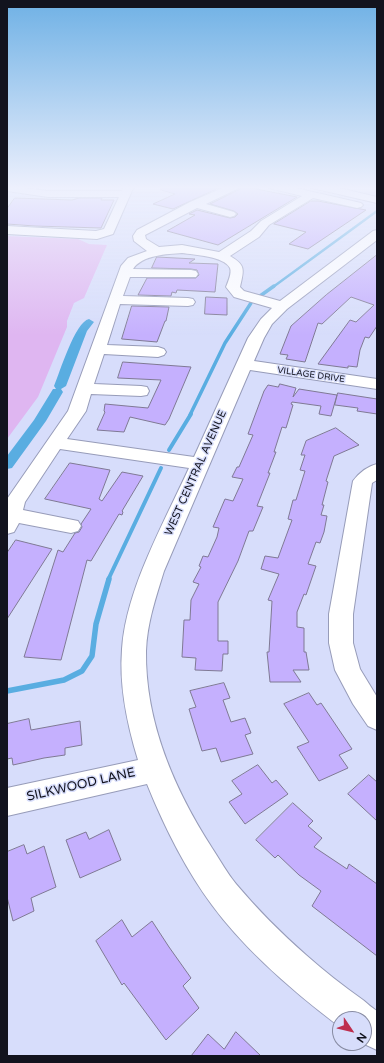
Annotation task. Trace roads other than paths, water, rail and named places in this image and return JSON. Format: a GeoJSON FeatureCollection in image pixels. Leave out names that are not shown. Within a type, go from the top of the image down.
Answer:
{"type":"FeatureCollection","features":[{"type":"Feature","properties":{"kind":"street"},"geometry":{"type":"LineString","coordinates":[[139,236],[140,241],[157,251]]}},
{"type":"Feature","properties":{"kind":"street"},"geometry":{"type":"LineString","coordinates":[[221,256],[253,236]]}},
{"type":"Feature","properties":{"kind":"street","name":"WEST CENTRAL AVENUE"},"geometry":{"type":"LineString","coordinates":[[348,1011],[278,953],[226,897],[194,848],[155,768],[142,729],[135,684],[134,650],[140,610],[153,571],[256,338],[266,322],[282,306],[375,236]]}},
{"type":"Feature","properties":{"kind":"street"},"geometry":{"type":"LineString","coordinates":[[71,526],[9,521],[15,502],[76,411],[128,266],[133,261],[157,251],[194,250],[221,256],[236,267],[237,272],[233,287],[239,294],[282,306]]}},
{"type":"Feature","properties":{"kind":"street"},"geometry":{"type":"LineString","coordinates":[[125,273],[191,274]]}},
{"type":"Feature","properties":{"kind":"street"},"geometry":{"type":"LineString","coordinates":[[115,300],[188,302]]}},
{"type":"Feature","properties":{"kind":"street"},"geometry":{"type":"LineString","coordinates":[[98,349],[158,352]]}},
{"type":"Feature","properties":{"kind":"street","name":"VILLAGE DRIVE"},"geometry":{"type":"LineString","coordinates":[[245,365],[377,384]]}},
{"type":"Feature","properties":{"kind":"street"},"geometry":{"type":"LineString","coordinates":[[84,389],[141,391]]}},
{"type":"Feature","properties":{"kind":"street"},"geometry":{"type":"LineString","coordinates":[[55,443],[199,464]]}},
{"type":"Feature","properties":{"kind":"street"},"geometry":{"type":"LineString","coordinates":[[376,470],[363,481],[341,614],[341,643],[348,670],[362,696],[377,718]]}},
{"type":"Feature","properties":{"kind":"street","name":"SILKWOOD LANE"},"geometry":{"type":"LineString","coordinates":[[7,802],[155,768]]}},
{"type":"Feature","properties":{"kind":"waterway"},"geometry":{"type":"LineString","coordinates":[[273,287],[343,236]]}},
{"type":"Feature","properties":{"kind":"waterway"},"geometry":{"type":"LineString","coordinates":[[260,296],[274,286]]}},
{"type":"Feature","properties":{"kind":"waterway"},"geometry":{"type":"LineString","coordinates":[[190,415],[225,343],[251,303]]}},
{"type":"Feature","properties":{"kind":"waterway"},"geometry":{"type":"LineString","coordinates":[[60,386],[82,331],[89,322]]}},
{"type":"Feature","properties":{"kind":"waterway"},"geometry":{"type":"LineString","coordinates":[[7,465],[40,421],[57,392]]}},
{"type":"Feature","properties":{"kind":"waterway"},"geometry":{"type":"LineString","coordinates":[[169,450],[191,414]]}},
{"type":"Feature","properties":{"kind":"waterway"},"geometry":{"type":"LineString","coordinates":[[108,580],[161,468]]}},
{"type":"Feature","properties":{"kind":"waterway"},"geometry":{"type":"LineString","coordinates":[[7,691],[64,680],[82,671],[92,656],[96,624],[109,579]]}}]}
